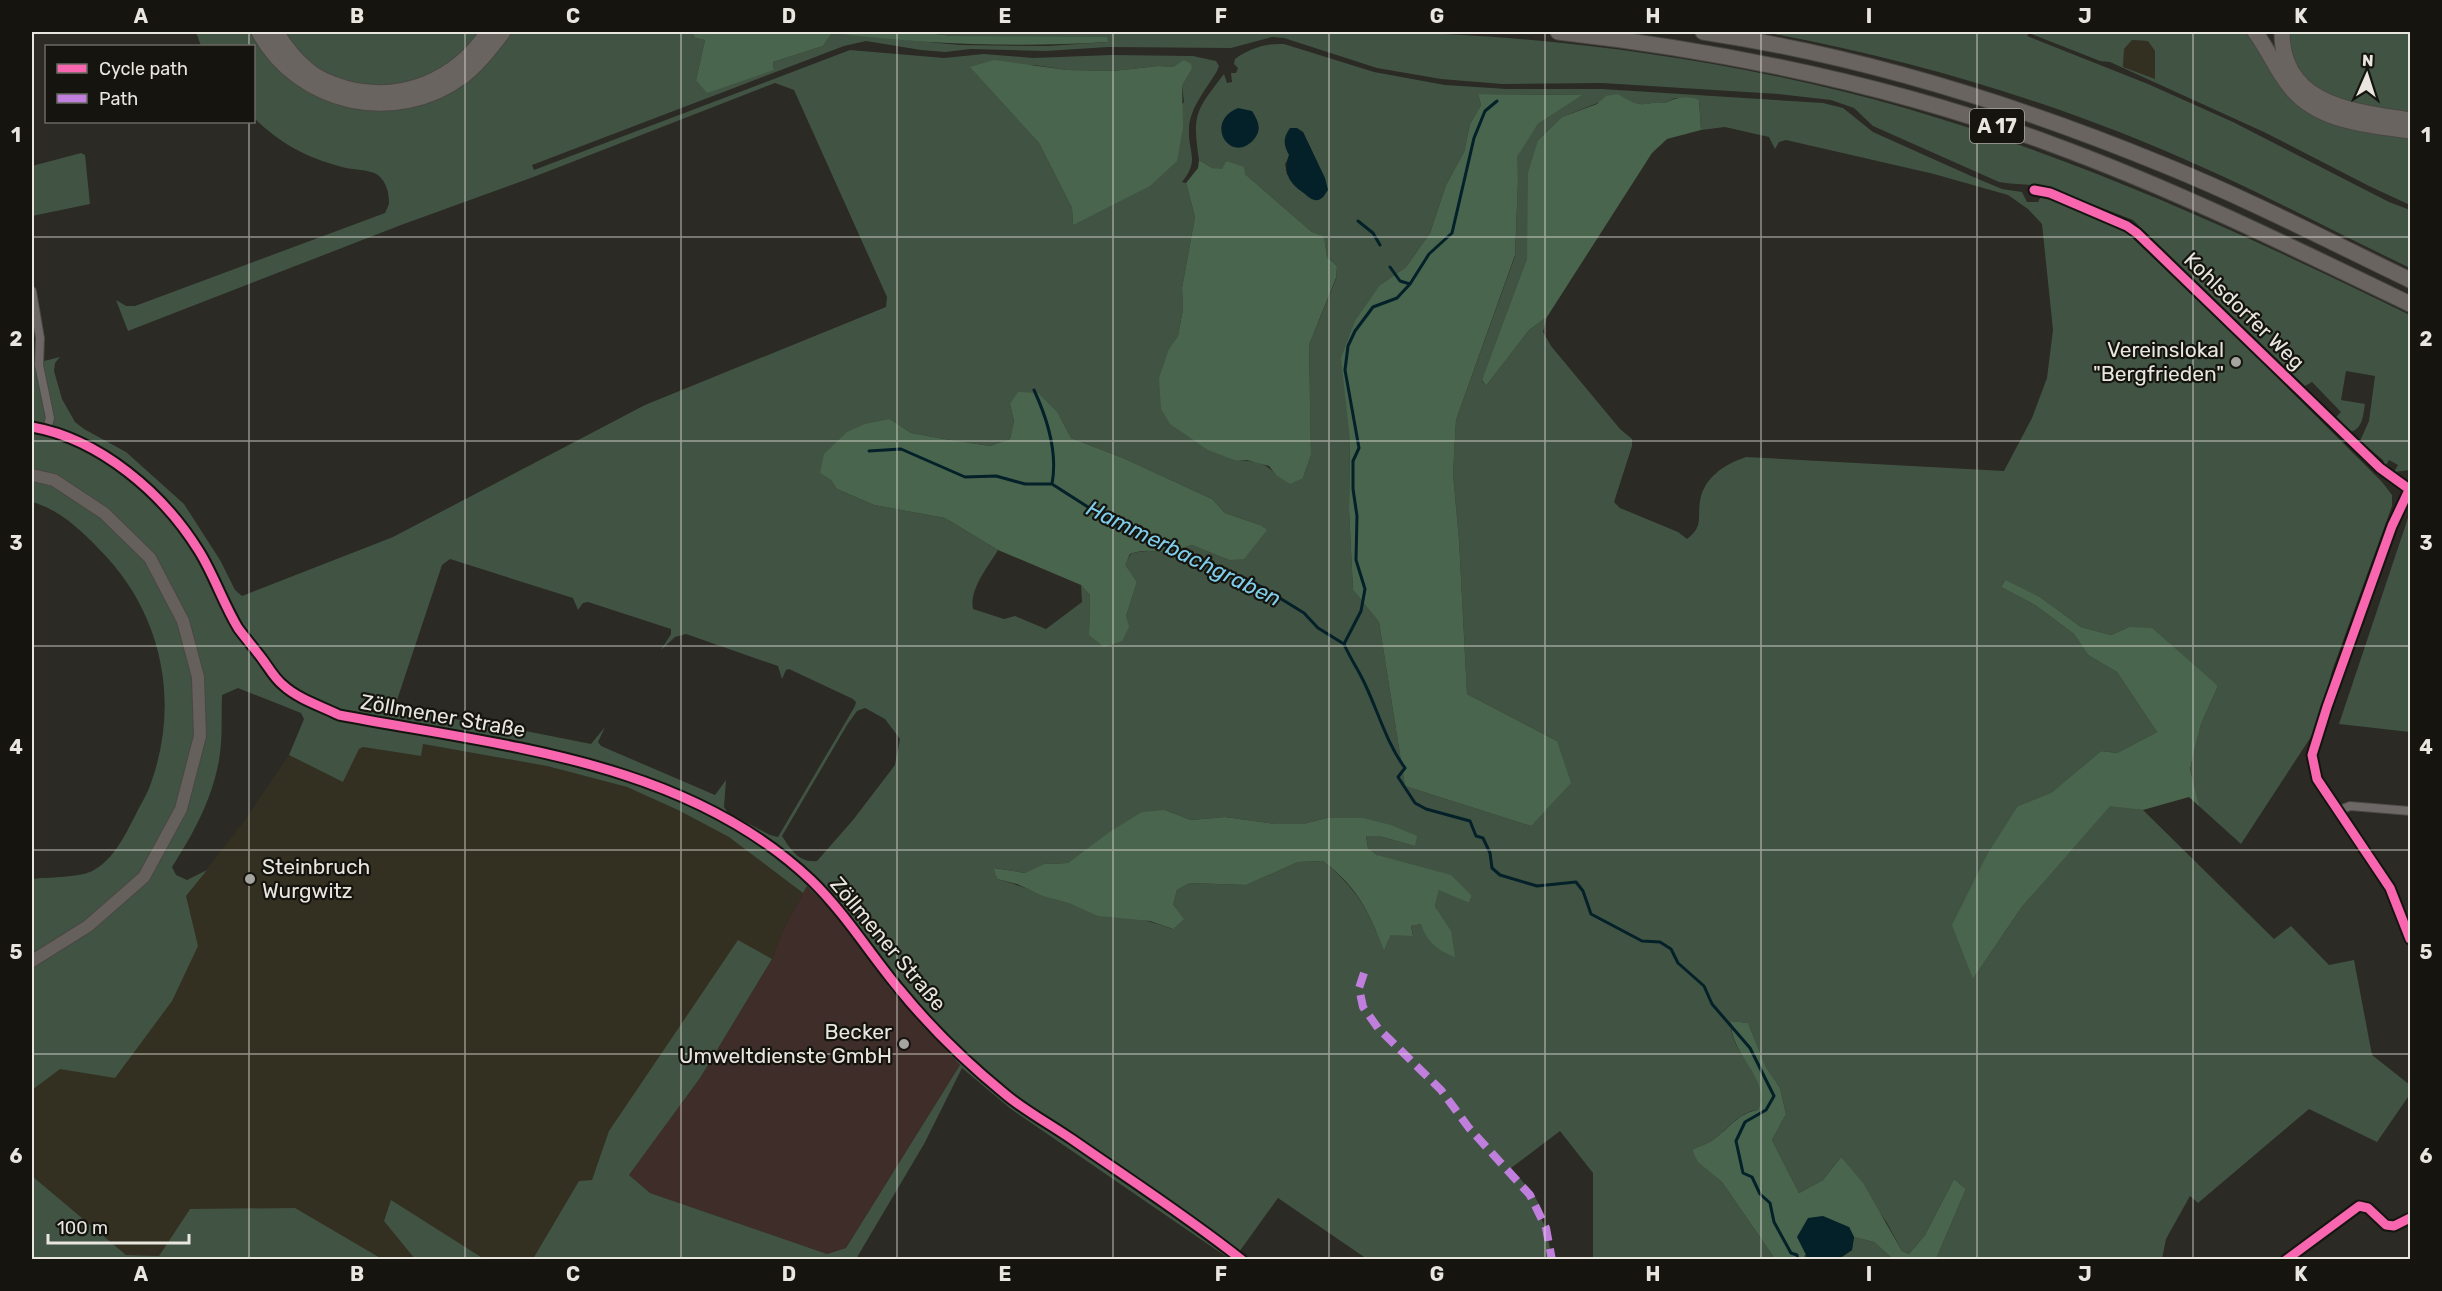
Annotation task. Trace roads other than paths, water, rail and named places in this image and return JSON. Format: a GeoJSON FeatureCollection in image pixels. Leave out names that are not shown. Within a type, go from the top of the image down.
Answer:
{"type":"FeatureCollection","features":[{"type":"Feature","properties":{"kind":"highway"},"geometry":{"type":"LineString","coordinates":[[259,32],[287,68],[320,91],[354,101],[383,104],[419,98],[451,84],[478,63],[503,32]]}},
{"type":"Feature","properties":{"kind":"highway"},"geometry":{"type":"LineString","coordinates":[[276,32],[308,70],[321,78],[349,89],[379,93],[412,88],[439,78],[468,57],[488,32]]}},
{"type":"Feature","properties":{"kind":"highway","name":"A 17"},"geometry":{"type":"LineString","coordinates":[[1558,32],[1652,44],[1780,67],[1876,89],[1987,122],[2050,143],[2143,179],[2234,219],[2410,304]]}},
{"type":"Feature","properties":{"kind":"highway","name":"A 17"},"geometry":{"type":"LineString","coordinates":[[1703,32],[1781,46],[1899,74],[2000,104],[2165,165],[2229,193],[2410,280]]}},
{"type":"Feature","properties":{"kind":"highway"},"geometry":{"type":"LineString","coordinates":[[2255,32],[2289,87],[2306,103],[2322,112],[2347,121],[2410,131]]}},
{"type":"Feature","properties":{"kind":"highway"},"geometry":{"type":"LineString","coordinates":[[2282,32],[2283,51],[2291,72],[2312,93],[2325,101],[2346,108],[2410,120]]}},
{"type":"Feature","properties":{"kind":"main road"},"geometry":{"type":"LineString","coordinates":[[32,475],[54,480],[104,513],[150,558],[183,621],[198,677],[200,736],[181,809],[144,877],[88,926],[32,961]]}},
{"type":"Feature","properties":{"kind":"street","name":"Kohlsdorfer Weg"},"geometry":{"type":"LineString","coordinates":[[2034,190],[2049,193],[2127,226],[2137,233],[2380,468],[2410,488],[2392,526],[2327,707],[2312,760],[2317,779],[2340,810],[2390,888],[2410,939]]}},
{"type":"Feature","properties":{"kind":"street"},"geometry":{"type":"LineString","coordinates":[[32,291],[40,338],[39,365],[50,418],[37,429]]}},
{"type":"Feature","properties":{"kind":"street","name":"Zöllmener Straße"},"geometry":{"type":"LineString","coordinates":[[37,429],[71,438],[94,450],[139,482],[172,515],[199,551],[238,627],[282,685],[310,701],[339,715],[525,748],[580,762],[645,782],[689,800],[760,839],[817,887],[838,909],[915,1008],[1006,1095],[1194,1223],[1242,1260]]}},
{"type":"Feature","properties":{"kind":"street"},"geometry":{"type":"LineString","coordinates":[[2340,810],[2358,806],[2410,811]]}},
{"type":"Feature","properties":{"kind":"street"},"geometry":{"type":"LineString","coordinates":[[2286,1260],[2359,1206],[2368,1208],[2386,1225],[2394,1226],[2410,1218]]}},
{"type":"Feature","properties":{"kind":"water"},"geometry":{"type":"Polygon","coordinates":[[[1238,108],[1252,111],[1259,128],[1255,138],[1246,146],[1238,148],[1224,140],[1221,132],[1222,123],[1227,115],[1238,108]]]}},
{"type":"Feature","properties":{"kind":"water"},"geometry":{"type":"Polygon","coordinates":[[[1290,128],[1297,128],[1303,132],[1325,178],[1328,190],[1320,199],[1314,200],[1309,197],[1289,178],[1286,167],[1289,155],[1285,141],[1290,128]]]}},
{"type":"Feature","properties":{"kind":"water"},"geometry":{"type":"Polygon","coordinates":[[[1823,1216],[1849,1227],[1854,1237],[1852,1250],[1838,1259],[1808,1259],[1797,1237],[1808,1218],[1823,1216]]]}},
{"type":"Feature","properties":{"kind":"waterway"},"geometry":{"type":"LineString","coordinates":[[1497,101],[1485,111],[1474,138],[1452,233],[1429,254],[1410,284],[1397,298],[1373,307],[1355,331],[1348,346],[1345,370],[1359,448],[1353,461],[1353,489],[1357,516],[1356,560],[1365,589],[1361,611],[1344,644],[1364,682],[1393,748],[1405,768],[1398,777],[1415,803],[1426,809],[1470,821],[1476,836],[1483,838],[1490,853],[1492,868],[1500,875],[1537,886],[1576,882],[1583,891],[1591,914],[1642,941],[1660,942],[1671,949],[1678,963],[1704,986],[1712,1004],[1750,1048],[1774,1096],[1766,1110],[1745,1122],[1736,1141],[1743,1173],[1752,1177],[1760,1194],[1770,1203],[1774,1222],[1791,1253],[1797,1255],[1798,1260]]}},
{"type":"Feature","properties":{"kind":"waterway"},"geometry":{"type":"LineString","coordinates":[[1358,221],[1373,233],[1380,245]]}},
{"type":"Feature","properties":{"kind":"waterway"},"geometry":{"type":"LineString","coordinates":[[1390,267],[1400,281],[1410,284]]}},
{"type":"Feature","properties":{"kind":"waterway","name":"Hammerbachgraben"},"geometry":{"type":"LineString","coordinates":[[1034,390],[1050,436],[1054,460],[1052,484]]}},
{"type":"Feature","properties":{"kind":"waterway","name":"Hammerbachgraben"},"geometry":{"type":"LineString","coordinates":[[869,451],[901,449],[965,477],[996,476],[1025,484],[1052,484],[1116,525],[1191,554],[1262,587],[1304,613],[1318,628],[1344,644]]}},
{"type":"Feature","properties":{"kind":"place","name":"Vereinslokal \"Bergfrieden\""},"geometry":{"type":"Point","coordinates":[2236,362]}},
{"type":"Feature","properties":{"kind":"place","name":"Steinbruch Wurgwitz"},"geometry":{"type":"Point","coordinates":[250,879]}},
{"type":"Feature","properties":{"kind":"place","name":"Becker Umweltdienste GmbH"},"geometry":{"type":"Point","coordinates":[904,1044]}}]}
